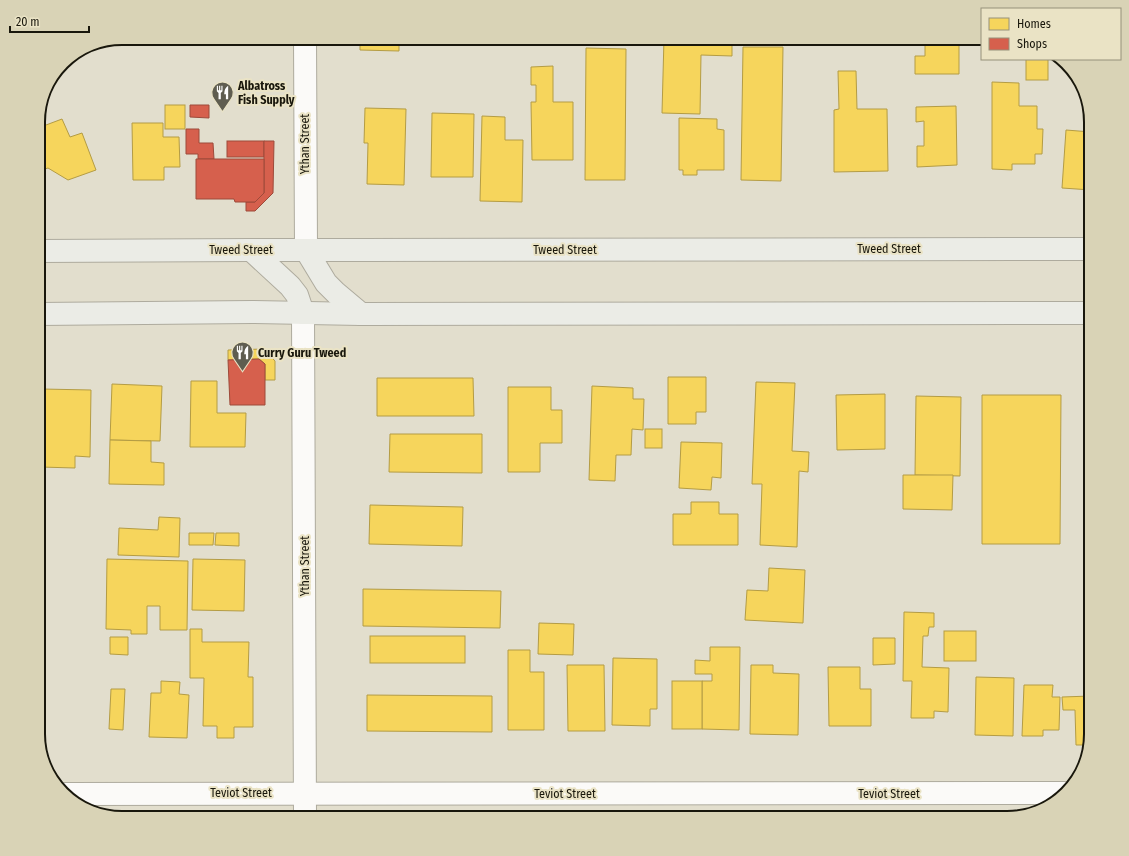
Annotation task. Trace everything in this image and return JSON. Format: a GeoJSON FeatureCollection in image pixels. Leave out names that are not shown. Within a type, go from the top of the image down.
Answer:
{"type":"FeatureCollection","features":[{"type":"Feature","properties":{"kind":"main road","name":"Tweed Street"},"geometry":{"type":"LineString","coordinates":[[45,251],[1084,249]]}},
{"type":"Feature","properties":{"kind":"main road"},"geometry":{"type":"LineString","coordinates":[[252,250],[290,286],[297,295],[303,313]]}},
{"type":"Feature","properties":{"kind":"main road"},"geometry":{"type":"LineString","coordinates":[[306,250],[326,283],[361,314]]}},
{"type":"Feature","properties":{"kind":"main road"},"geometry":{"type":"LineString","coordinates":[[45,314],[236,312],[361,314],[1084,313]]}},
{"type":"Feature","properties":{"kind":"street","name":"Ythan Street"},"geometry":{"type":"LineString","coordinates":[[305,45],[306,250]]}},
{"type":"Feature","properties":{"kind":"street","name":"Ythan Street"},"geometry":{"type":"LineString","coordinates":[[303,313],[305,811]]}},
{"type":"Feature","properties":{"kind":"street","name":"Teviot Street"},"geometry":{"type":"LineString","coordinates":[[74,794],[1057,793]]}},
{"type":"Feature","properties":{"kind":"building: Homes"},"geometry":{"type":"Polygon","coordinates":[[[360,45],[399,45],[399,51],[360,50],[360,45]]]}},
{"type":"Feature","properties":{"kind":"building: Homes"},"geometry":{"type":"Polygon","coordinates":[[[664,45],[732,45],[732,56],[701,55],[700,114],[662,113],[664,45]]]}},
{"type":"Feature","properties":{"kind":"building: Homes"},"geometry":{"type":"Polygon","coordinates":[[[925,45],[959,45],[959,74],[915,74],[915,56],[925,56],[925,45]]]}},
{"type":"Feature","properties":{"kind":"building: Homes"},"geometry":{"type":"Polygon","coordinates":[[[743,47],[783,47],[781,181],[741,180],[743,47]]]}},
{"type":"Feature","properties":{"kind":"building: Homes"},"geometry":{"type":"Polygon","coordinates":[[[586,48],[626,49],[625,180],[585,180],[586,48]]]}},
{"type":"Feature","properties":{"kind":"building: Homes"},"geometry":{"type":"Polygon","coordinates":[[[1026,60],[1048,60],[1048,80],[1026,80],[1026,60]]]}},
{"type":"Feature","properties":{"kind":"building: Homes"},"geometry":{"type":"Polygon","coordinates":[[[553,66],[553,102],[573,102],[573,160],[532,160],[531,102],[536,102],[536,85],[531,85],[531,67],[553,66]]]}},
{"type":"Feature","properties":{"kind":"building: Homes"},"geometry":{"type":"Polygon","coordinates":[[[838,71],[856,71],[857,109],[887,109],[888,171],[834,172],[834,110],[839,109],[838,71]]]}},
{"type":"Feature","properties":{"kind":"building: Homes"},"geometry":{"type":"Polygon","coordinates":[[[992,82],[1019,83],[1019,106],[1037,106],[1037,129],[1043,129],[1042,154],[1035,154],[1035,164],[1012,164],[1012,170],[992,169],[992,82]]]}},
{"type":"Feature","properties":{"kind":"building: Homes"},"geometry":{"type":"Polygon","coordinates":[[[165,105],[185,105],[185,129],[165,129],[165,105]]]}},
{"type":"Feature","properties":{"kind":"building: Homes"},"geometry":{"type":"Polygon","coordinates":[[[956,106],[957,165],[917,167],[917,146],[924,146],[924,121],[916,122],[916,107],[956,106]]]}},
{"type":"Feature","properties":{"kind":"building: Homes"},"geometry":{"type":"Polygon","coordinates":[[[365,108],[406,109],[404,185],[367,184],[368,143],[364,143],[365,108]]]}},
{"type":"Feature","properties":{"kind":"building: Homes"},"geometry":{"type":"Polygon","coordinates":[[[432,113],[474,114],[473,177],[431,177],[432,113]]]}},
{"type":"Feature","properties":{"kind":"building: Homes"},"geometry":{"type":"Polygon","coordinates":[[[482,116],[505,117],[505,140],[523,140],[522,202],[480,201],[482,116]]]}},
{"type":"Feature","properties":{"kind":"building: Homes"},"geometry":{"type":"Polygon","coordinates":[[[679,118],[717,119],[717,129],[724,130],[724,170],[697,170],[697,175],[683,175],[683,170],[679,170],[679,118]]]}},
{"type":"Feature","properties":{"kind":"building: Homes"},"geometry":{"type":"Polygon","coordinates":[[[62,119],[70,137],[82,133],[96,170],[68,180],[48,168],[45,169],[45,125],[62,119]]]}},
{"type":"Feature","properties":{"kind":"building: Homes"},"geometry":{"type":"Polygon","coordinates":[[[132,123],[163,123],[163,137],[179,137],[180,167],[164,167],[164,180],[133,180],[132,123]]]}},
{"type":"Feature","properties":{"kind":"building: Homes"},"geometry":{"type":"Polygon","coordinates":[[[1066,130],[1084,131],[1084,190],[1062,188],[1066,130]]]}},
{"type":"Feature","properties":{"kind":"building: Homes"},"geometry":{"type":"Polygon","coordinates":[[[264,349],[275,361],[275,380],[265,380],[265,364],[259,359],[228,360],[228,350],[264,349]]]}},
{"type":"Feature","properties":{"kind":"building: Homes"},"geometry":{"type":"Polygon","coordinates":[[[668,377],[706,377],[706,412],[696,412],[696,424],[668,424],[668,377]]]}},
{"type":"Feature","properties":{"kind":"building: Homes"},"geometry":{"type":"Polygon","coordinates":[[[377,378],[473,378],[474,416],[377,416],[377,378]]]}},
{"type":"Feature","properties":{"kind":"building: Homes"},"geometry":{"type":"Polygon","coordinates":[[[191,381],[217,381],[217,413],[246,413],[245,447],[190,447],[191,381]]]}},
{"type":"Feature","properties":{"kind":"building: Homes"},"geometry":{"type":"Polygon","coordinates":[[[756,382],[795,383],[792,451],[809,452],[808,472],[799,471],[797,547],[760,545],[762,484],[752,484],[756,382]]]}},
{"type":"Feature","properties":{"kind":"building: Homes"},"geometry":{"type":"Polygon","coordinates":[[[112,384],[162,386],[160,441],[110,440],[112,384]]]}},
{"type":"Feature","properties":{"kind":"building: Homes"},"geometry":{"type":"Polygon","coordinates":[[[592,386],[633,388],[633,399],[644,399],[643,430],[632,429],[631,455],[616,455],[615,481],[589,480],[592,386]]]}},
{"type":"Feature","properties":{"kind":"building: Homes"},"geometry":{"type":"Polygon","coordinates":[[[508,387],[551,387],[551,410],[562,410],[562,443],[540,443],[540,472],[508,472],[508,387]]]}},
{"type":"Feature","properties":{"kind":"building: Homes"},"geometry":{"type":"Polygon","coordinates":[[[45,389],[91,390],[90,457],[75,456],[75,468],[45,467],[45,389]]]}},
{"type":"Feature","properties":{"kind":"building: Homes"},"geometry":{"type":"Polygon","coordinates":[[[885,394],[885,449],[837,450],[836,395],[885,394]]]}},
{"type":"Feature","properties":{"kind":"building: Homes"},"geometry":{"type":"Polygon","coordinates":[[[982,395],[1061,395],[1060,544],[982,544],[982,395]]]}},
{"type":"Feature","properties":{"kind":"building: Homes"},"geometry":{"type":"Polygon","coordinates":[[[916,396],[961,397],[960,476],[915,475],[916,396]]]}},
{"type":"Feature","properties":{"kind":"building: Homes"},"geometry":{"type":"Polygon","coordinates":[[[645,429],[662,429],[662,448],[645,448],[645,429]]]}},
{"type":"Feature","properties":{"kind":"building: Homes"},"geometry":{"type":"Polygon","coordinates":[[[390,434],[482,434],[482,473],[389,472],[390,434]]]}},
{"type":"Feature","properties":{"kind":"building: Homes"},"geometry":{"type":"Polygon","coordinates":[[[110,440],[151,441],[151,462],[164,463],[164,485],[109,484],[110,440]]]}},
{"type":"Feature","properties":{"kind":"building: Homes"},"geometry":{"type":"Polygon","coordinates":[[[681,442],[722,443],[721,478],[712,477],[711,490],[679,488],[681,442]]]}},
{"type":"Feature","properties":{"kind":"building: Homes"},"geometry":{"type":"Polygon","coordinates":[[[903,475],[953,475],[952,510],[903,509],[903,475]]]}},
{"type":"Feature","properties":{"kind":"building: Homes"},"geometry":{"type":"Polygon","coordinates":[[[691,502],[719,502],[719,514],[738,514],[738,545],[673,545],[673,514],[691,514],[691,502]]]}},
{"type":"Feature","properties":{"kind":"building: Homes"},"geometry":{"type":"Polygon","coordinates":[[[370,505],[463,507],[462,546],[369,544],[370,505]]]}},
{"type":"Feature","properties":{"kind":"building: Homes"},"geometry":{"type":"Polygon","coordinates":[[[159,517],[180,518],[179,557],[118,555],[119,528],[158,530],[159,517]]]}},
{"type":"Feature","properties":{"kind":"building: Homes"},"geometry":{"type":"Polygon","coordinates":[[[189,533],[214,533],[213,545],[189,545],[189,533]]]}},
{"type":"Feature","properties":{"kind":"building: Homes"},"geometry":{"type":"Polygon","coordinates":[[[216,533],[239,533],[239,546],[215,545],[216,533]]]}},
{"type":"Feature","properties":{"kind":"building: Homes"},"geometry":{"type":"Polygon","coordinates":[[[107,559],[188,561],[187,630],[160,630],[160,606],[147,606],[147,634],[131,634],[131,630],[106,629],[107,559]]]}},
{"type":"Feature","properties":{"kind":"building: Homes"},"geometry":{"type":"Polygon","coordinates":[[[193,559],[245,560],[244,611],[192,610],[193,559]]]}},
{"type":"Feature","properties":{"kind":"building: Homes"},"geometry":{"type":"Polygon","coordinates":[[[769,568],[805,570],[803,623],[745,620],[747,590],[768,591],[769,568]]]}},
{"type":"Feature","properties":{"kind":"building: Homes"},"geometry":{"type":"Polygon","coordinates":[[[363,589],[501,591],[500,628],[363,626],[363,589]]]}},
{"type":"Feature","properties":{"kind":"building: Homes"},"geometry":{"type":"Polygon","coordinates":[[[904,612],[934,613],[934,627],[929,627],[928,636],[923,636],[922,667],[949,668],[948,712],[934,711],[934,718],[911,718],[912,681],[903,681],[904,612]]]}},
{"type":"Feature","properties":{"kind":"building: Homes"},"geometry":{"type":"Polygon","coordinates":[[[539,623],[574,624],[573,655],[538,654],[539,623]]]}},
{"type":"Feature","properties":{"kind":"building: Homes"},"geometry":{"type":"Polygon","coordinates":[[[190,629],[202,629],[202,642],[249,642],[248,677],[253,677],[253,727],[234,727],[234,738],[217,738],[217,726],[203,726],[204,678],[190,678],[190,629]]]}},
{"type":"Feature","properties":{"kind":"building: Homes"},"geometry":{"type":"Polygon","coordinates":[[[944,631],[976,631],[976,661],[944,661],[944,631]]]}},
{"type":"Feature","properties":{"kind":"building: Homes"},"geometry":{"type":"Polygon","coordinates":[[[370,636],[465,636],[465,663],[370,663],[370,636]]]}},
{"type":"Feature","properties":{"kind":"building: Homes"},"geometry":{"type":"Polygon","coordinates":[[[110,637],[128,637],[128,655],[110,654],[110,637]]]}},
{"type":"Feature","properties":{"kind":"building: Homes"},"geometry":{"type":"Polygon","coordinates":[[[873,638],[895,638],[895,664],[873,665],[873,638]]]}},
{"type":"Feature","properties":{"kind":"building: Homes"},"geometry":{"type":"Polygon","coordinates":[[[710,647],[740,647],[739,730],[702,729],[702,681],[712,681],[712,674],[695,674],[695,660],[710,661],[710,647]]]}},
{"type":"Feature","properties":{"kind":"building: Homes"},"geometry":{"type":"Polygon","coordinates":[[[508,650],[530,650],[530,672],[544,672],[544,730],[508,730],[508,650]]]}},
{"type":"Feature","properties":{"kind":"building: Homes"},"geometry":{"type":"Polygon","coordinates":[[[613,658],[657,659],[657,709],[650,709],[650,726],[612,725],[613,658]]]}},
{"type":"Feature","properties":{"kind":"building: Homes"},"geometry":{"type":"Polygon","coordinates":[[[567,665],[604,665],[605,731],[568,731],[567,665]]]}},
{"type":"Feature","properties":{"kind":"building: Homes"},"geometry":{"type":"Polygon","coordinates":[[[751,665],[773,665],[773,673],[799,674],[798,735],[750,734],[751,665]]]}},
{"type":"Feature","properties":{"kind":"building: Homes"},"geometry":{"type":"Polygon","coordinates":[[[828,667],[860,667],[860,689],[871,689],[871,726],[829,726],[828,667]]]}},
{"type":"Feature","properties":{"kind":"building: Homes"},"geometry":{"type":"Polygon","coordinates":[[[976,677],[1014,678],[1013,736],[975,735],[976,677]]]}},
{"type":"Feature","properties":{"kind":"building: Homes"},"geometry":{"type":"Polygon","coordinates":[[[161,681],[180,682],[179,694],[189,695],[187,738],[149,737],[151,693],[161,693],[161,681]]]}},
{"type":"Feature","properties":{"kind":"building: Homes"},"geometry":{"type":"Polygon","coordinates":[[[672,681],[702,681],[702,729],[672,729],[672,681]]]}},
{"type":"Feature","properties":{"kind":"building: Homes"},"geometry":{"type":"Polygon","coordinates":[[[1024,685],[1053,685],[1052,697],[1060,697],[1059,730],[1043,730],[1043,736],[1022,736],[1024,685]]]}},
{"type":"Feature","properties":{"kind":"building: Homes"},"geometry":{"type":"Polygon","coordinates":[[[111,689],[125,689],[123,730],[109,729],[111,689]]]}},
{"type":"Feature","properties":{"kind":"building: Homes"},"geometry":{"type":"Polygon","coordinates":[[[367,695],[492,696],[492,732],[367,731],[367,695]]]}},
{"type":"Feature","properties":{"kind":"building: Homes"},"geometry":{"type":"Polygon","coordinates":[[[1084,696],[1083,745],[1076,745],[1075,710],[1063,710],[1062,697],[1084,696]]]}},
{"type":"Feature","properties":{"kind":"building: Shops"},"geometry":{"type":"Polygon","coordinates":[[[190,105],[209,105],[209,118],[190,117],[190,105]]]}},
{"type":"Feature","properties":{"kind":"building: Shops"},"geometry":{"type":"Polygon","coordinates":[[[186,129],[199,129],[199,143],[213,143],[214,159],[198,159],[198,154],[186,154],[186,129]]]}},
{"type":"Feature","properties":{"kind":"building: Shops"},"geometry":{"type":"Polygon","coordinates":[[[227,141],[264,141],[264,157],[227,157],[227,141]]]}},
{"type":"Feature","properties":{"kind":"building: Shops"},"geometry":{"type":"Polygon","coordinates":[[[264,141],[274,141],[273,193],[255,211],[246,211],[246,202],[255,202],[264,193],[264,141]]]}},
{"type":"Feature","properties":{"kind":"building: Shops"},"geometry":{"type":"Polygon","coordinates":[[[196,159],[264,159],[264,193],[255,202],[235,202],[234,199],[196,199],[196,159]]]}},
{"type":"Feature","properties":{"kind":"building: Shops"},"geometry":{"type":"Polygon","coordinates":[[[259,359],[265,364],[265,405],[230,405],[228,360],[259,359]]]}},
{"type":"Feature","properties":{"kind":"place","name":"Albatross Fish Supply"},"geometry":{"type":"Point","coordinates":[222,112]}},
{"type":"Feature","properties":{"kind":"place","name":"Curry Guru Tweed"},"geometry":{"type":"Point","coordinates":[243,372]}}]}
